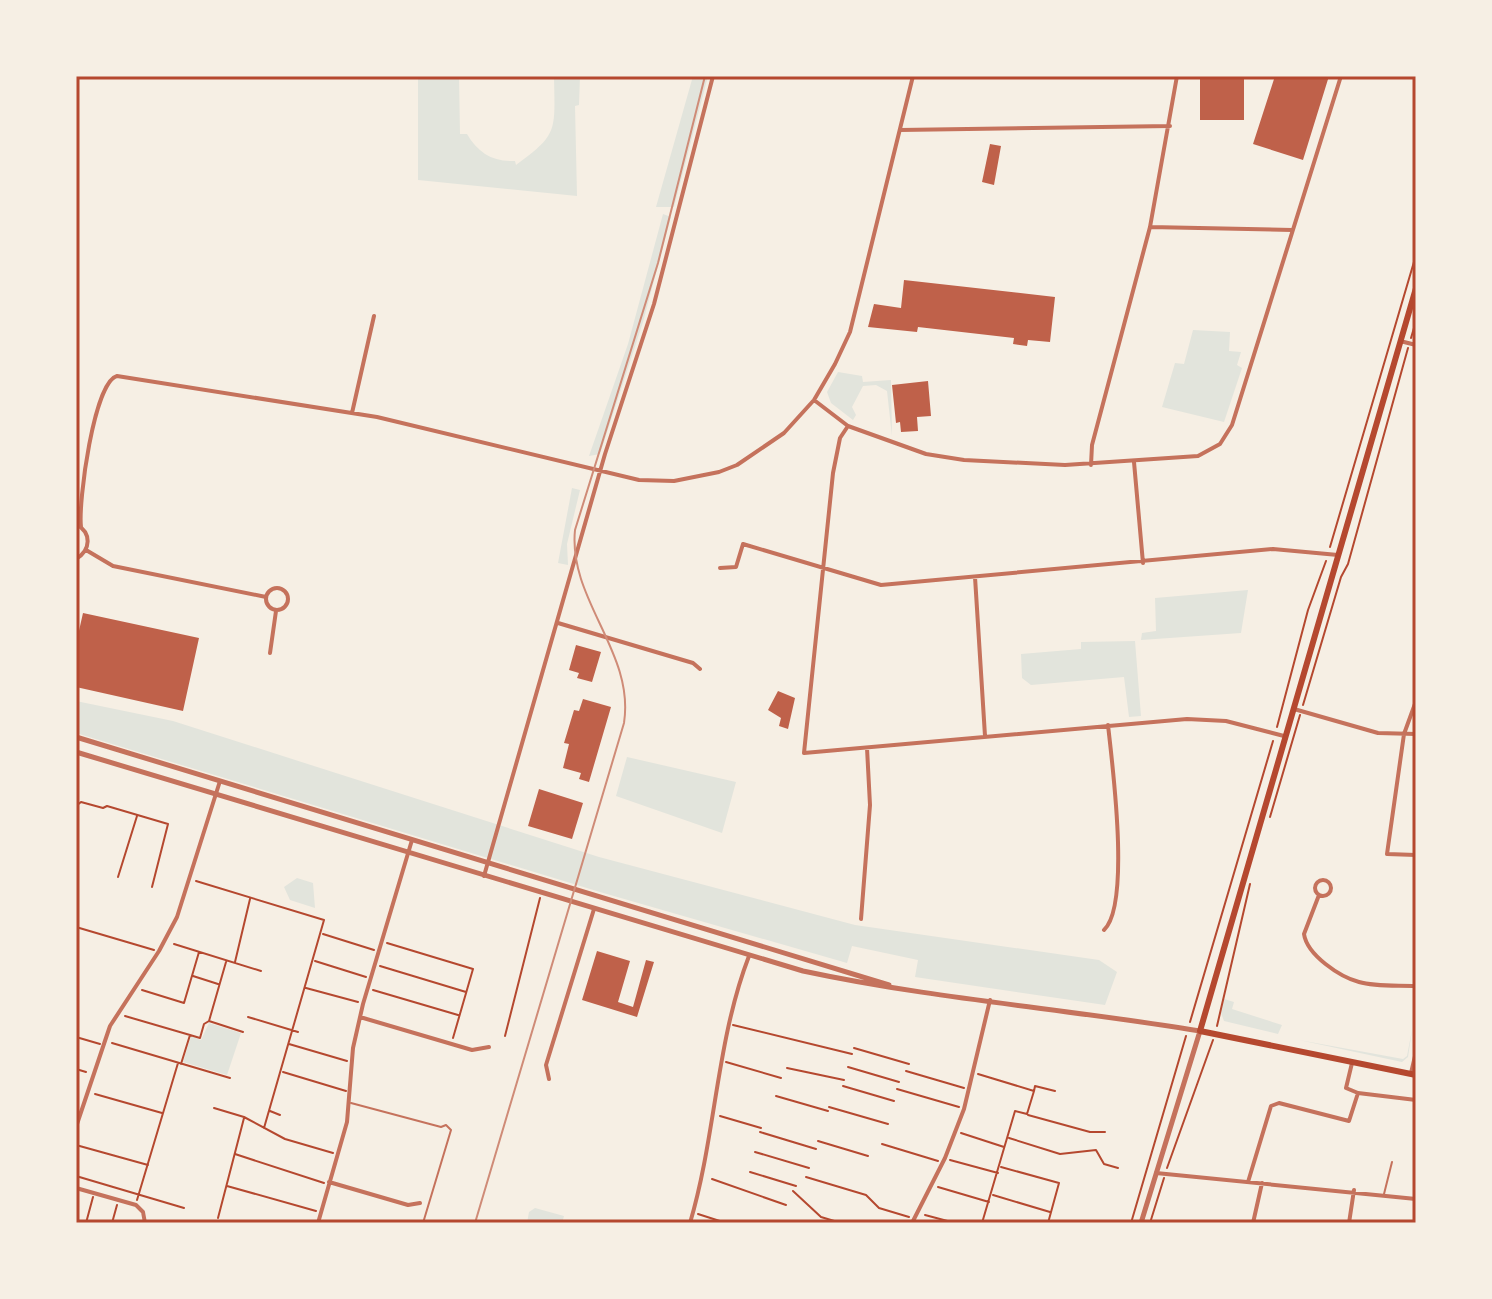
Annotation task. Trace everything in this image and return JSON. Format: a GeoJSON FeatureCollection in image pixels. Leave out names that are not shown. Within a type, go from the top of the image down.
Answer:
{"type":"FeatureCollection","features":[{"type":"Feature","properties":{"kind":"main road"},"geometry":{"type":"LineString","coordinates":[[1414,1074],[1200,1031],[1416,288]]}},
{"type":"Feature","properties":{"kind":"street"},"geometry":{"type":"LineString","coordinates":[[484,876],[600,471],[654,304],[713,76]]}},
{"type":"Feature","properties":{"kind":"street"},"geometry":{"type":"LineString","coordinates":[[77,559],[86,550],[88,538],[79,525],[80,495],[104,387],[113,377],[352,413],[655,481],[719,472],[737,465],[784,433],[814,400],[850,332],[913,76]]}},
{"type":"Feature","properties":{"kind":"street"},"geometry":{"type":"LineString","coordinates":[[1091,465],[1092,445],[1150,227],[1177,76]]}},
{"type":"Feature","properties":{"kind":"street"},"geometry":{"type":"LineString","coordinates":[[814,400],[848,426],[926,454],[955,458],[1091,465],[1198,456],[1212,450],[1227,434],[1341,76]]}},
{"type":"Feature","properties":{"kind":"street"},"geometry":{"type":"LineString","coordinates":[[899,130],[1170,126]]}},
{"type":"Feature","properties":{"kind":"street"},"geometry":{"type":"LineString","coordinates":[[1150,227],[1293,230]]}},
{"type":"Feature","properties":{"kind":"street"},"geometry":{"type":"LineString","coordinates":[[352,413],[374,316]]}},
{"type":"Feature","properties":{"kind":"street"},"geometry":{"type":"LineString","coordinates":[[1400,341],[1416,345]]}},
{"type":"Feature","properties":{"kind":"street"},"geometry":{"type":"LineString","coordinates":[[848,426],[837,447],[804,753],[1200,719],[1226,721],[1284,736]]}},
{"type":"Feature","properties":{"kind":"street"},"geometry":{"type":"LineString","coordinates":[[1134,462],[1143,563]]}},
{"type":"Feature","properties":{"kind":"street"},"geometry":{"type":"LineString","coordinates":[[76,502],[80,495]]}},
{"type":"Feature","properties":{"kind":"street"},"geometry":{"type":"LineString","coordinates":[[720,568],[736,567],[743,544],[881,585],[1273,549],[1338,555]]}},
{"type":"Feature","properties":{"kind":"street"},"geometry":{"type":"LineString","coordinates":[[86,550],[113,566],[266,597]]}},
{"type":"Feature","properties":{"kind":"street"},"geometry":{"type":"LineString","coordinates":[[975,577],[985,736]]}},
{"type":"Feature","properties":{"kind":"street"},"geometry":{"type":"LineString","coordinates":[[266,597],[276,588],[287,593],[286,607],[276,611]]}},
{"type":"Feature","properties":{"kind":"street"},"geometry":{"type":"LineString","coordinates":[[266,597],[267,605],[276,611]]}},
{"type":"Feature","properties":{"kind":"street"},"geometry":{"type":"LineString","coordinates":[[270,653],[276,611]]}},
{"type":"Feature","properties":{"kind":"street"},"geometry":{"type":"LineString","coordinates":[[558,623],[693,663],[700,669]]}},
{"type":"Feature","properties":{"kind":"street"},"geometry":{"type":"LineString","coordinates":[[1416,701],[1404,734],[1387,854],[1416,855]]}},
{"type":"Feature","properties":{"kind":"street"},"geometry":{"type":"LineString","coordinates":[[1292,709],[1378,733],[1416,734]]}},
{"type":"Feature","properties":{"kind":"street"},"geometry":{"type":"LineString","coordinates":[[1104,930],[1112,913],[1119,848],[1108,725]]}},
{"type":"Feature","properties":{"kind":"street"},"geometry":{"type":"LineString","coordinates":[[76,737],[909,990]]}},
{"type":"Feature","properties":{"kind":"street"},"geometry":{"type":"LineString","coordinates":[[861,919],[870,805],[867,748]]}},
{"type":"Feature","properties":{"kind":"street"},"geometry":{"type":"LineString","coordinates":[[76,752],[749,956],[841,980],[1200,1031],[1141,1223]]}},
{"type":"Feature","properties":{"kind":"street"},"geometry":{"type":"LineString","coordinates":[[76,1127],[102,1042],[119,1008],[159,951],[177,917],[220,781]]}},
{"type":"Feature","properties":{"kind":"street"},"geometry":{"type":"LineString","coordinates":[[318,1223],[350,1102],[353,1061],[363,1004],[412,840]]}},
{"type":"Feature","properties":{"kind":"street"},"geometry":{"type":"LineString","coordinates":[[1319,895],[1304,934],[1315,953],[1344,976],[1360,983],[1416,986]]}},
{"type":"Feature","properties":{"kind":"street"},"geometry":{"type":"LineString","coordinates":[[549,1079],[546,1065],[594,909]]}},
{"type":"Feature","properties":{"kind":"street"},"geometry":{"type":"LineString","coordinates":[[690,1223],[709,1145],[728,1024],[749,956]]}},
{"type":"Feature","properties":{"kind":"street"},"geometry":{"type":"LineString","coordinates":[[914,1217],[944,1160],[964,1109],[990,1000]]}},
{"type":"Feature","properties":{"kind":"street"},"geometry":{"type":"LineString","coordinates":[[360,1017],[472,1050],[489,1047]]}},
{"type":"Feature","properties":{"kind":"street"},"geometry":{"type":"LineString","coordinates":[[1414,1074],[1416,1052]]}},
{"type":"Feature","properties":{"kind":"street"},"geometry":{"type":"LineString","coordinates":[[1352,1061],[1346,1088],[1358,1093],[1416,1100]]}},
{"type":"Feature","properties":{"kind":"street"},"geometry":{"type":"LineString","coordinates":[[1248,1182],[1271,1106],[1279,1103],[1349,1121],[1358,1093]]}},
{"type":"Feature","properties":{"kind":"street"},"geometry":{"type":"LineString","coordinates":[[1156,1173],[1354,1190],[1416,1199]]}},
{"type":"Feature","properties":{"kind":"street"},"geometry":{"type":"LineString","coordinates":[[329,1183],[408,1205],[420,1203]]}},
{"type":"Feature","properties":{"kind":"street"},"geometry":{"type":"LineString","coordinates":[[1253,1223],[1262,1183]]}},
{"type":"Feature","properties":{"kind":"street"},"geometry":{"type":"LineString","coordinates":[[76,1188],[136,1205],[143,1212],[145,1223]]}},
{"type":"Feature","properties":{"kind":"street"},"geometry":{"type":"LineString","coordinates":[[1349,1223],[1354,1190]]}},
{"type":"Feature","properties":{"kind":"lane"},"geometry":{"type":"LineString","coordinates":[[350,1102],[441,1127],[446,1125],[451,1130],[423,1223]]}},
{"type":"Feature","properties":{"kind":"lane"},"geometry":{"type":"LineString","coordinates":[[1383,1195],[1392,1162]]}},
{"type":"Feature","properties":{"kind":"path"},"geometry":{"type":"LineString","coordinates":[[1194,1010],[1305,622],[1416,255]]}},
{"type":"Feature","properties":{"kind":"path"},"geometry":{"type":"LineString","coordinates":[[1269,819],[1341,577],[1348,564],[1416,321]]}},
{"type":"Feature","properties":{"kind":"path"},"geometry":{"type":"LineString","coordinates":[[76,806],[81,802],[103,808],[107,806],[168,824],[152,887]]}},
{"type":"Feature","properties":{"kind":"path"},"geometry":{"type":"LineString","coordinates":[[118,877],[137,815]]}},
{"type":"Feature","properties":{"kind":"path"},"geometry":{"type":"LineString","coordinates":[[189,879],[324,920],[264,1128]]}},
{"type":"Feature","properties":{"kind":"path"},"geometry":{"type":"LineString","coordinates":[[1219,1018],[1250,885]]}},
{"type":"Feature","properties":{"kind":"path"},"geometry":{"type":"LineString","coordinates":[[505,1036],[541,893]]}},
{"type":"Feature","properties":{"kind":"path"},"geometry":{"type":"LineString","coordinates":[[235,963],[251,897]]}},
{"type":"Feature","properties":{"kind":"path"},"geometry":{"type":"LineString","coordinates":[[76,927],[159,951]]}},
{"type":"Feature","properties":{"kind":"path"},"geometry":{"type":"LineString","coordinates":[[321,934],[379,952]]}},
{"type":"Feature","properties":{"kind":"path"},"geometry":{"type":"LineString","coordinates":[[382,941],[473,969],[451,1044]]}},
{"type":"Feature","properties":{"kind":"path"},"geometry":{"type":"LineString","coordinates":[[174,944],[261,971]]}},
{"type":"Feature","properties":{"kind":"path"},"geometry":{"type":"LineString","coordinates":[[142,990],[184,1003],[199,952]]}},
{"type":"Feature","properties":{"kind":"path"},"geometry":{"type":"LineString","coordinates":[[313,960],[371,978]]}},
{"type":"Feature","properties":{"kind":"path"},"geometry":{"type":"LineString","coordinates":[[76,966],[78,961]]}},
{"type":"Feature","properties":{"kind":"path"},"geometry":{"type":"LineString","coordinates":[[124,1016],[200,1038],[209,1021],[227,961]]}},
{"type":"Feature","properties":{"kind":"path"},"geometry":{"type":"LineString","coordinates":[[375,965],[467,992]]}},
{"type":"Feature","properties":{"kind":"path"},"geometry":{"type":"LineString","coordinates":[[192,976],[220,985]]}},
{"type":"Feature","properties":{"kind":"path"},"geometry":{"type":"LineString","coordinates":[[305,987],[363,1004]]}},
{"type":"Feature","properties":{"kind":"path"},"geometry":{"type":"LineString","coordinates":[[368,989],[459,1016]]}},
{"type":"Feature","properties":{"kind":"path"},"geometry":{"type":"LineString","coordinates":[[248,1017],[298,1032]]}},
{"type":"Feature","properties":{"kind":"path"},"geometry":{"type":"LineString","coordinates":[[209,1021],[243,1032]]}},
{"type":"Feature","properties":{"kind":"path"},"geometry":{"type":"LineString","coordinates":[[728,1024],[852,1054]]}},
{"type":"Feature","properties":{"kind":"path"},"geometry":{"type":"LineString","coordinates":[[136,1205],[190,1035]]}},
{"type":"Feature","properties":{"kind":"path"},"geometry":{"type":"LineString","coordinates":[[76,1037],[230,1078]]}},
{"type":"Feature","properties":{"kind":"path"},"geometry":{"type":"LineString","coordinates":[[289,1044],[353,1061]]}},
{"type":"Feature","properties":{"kind":"path"},"geometry":{"type":"LineString","coordinates":[[1131,1223],[1183,1045]]}},
{"type":"Feature","properties":{"kind":"path"},"geometry":{"type":"LineString","coordinates":[[1150,1223],[1207,1051],[1212,1046]]}},
{"type":"Feature","properties":{"kind":"path"},"geometry":{"type":"LineString","coordinates":[[854,1048],[909,1064]]}},
{"type":"Feature","properties":{"kind":"path"},"geometry":{"type":"LineString","coordinates":[[721,1060],[781,1078]]}},
{"type":"Feature","properties":{"kind":"path"},"geometry":{"type":"LineString","coordinates":[[848,1067],[899,1082]]}},
{"type":"Feature","properties":{"kind":"path"},"geometry":{"type":"LineString","coordinates":[[787,1068],[844,1080]]}},
{"type":"Feature","properties":{"kind":"path"},"geometry":{"type":"LineString","coordinates":[[76,1069],[91,1074]]}},
{"type":"Feature","properties":{"kind":"path"},"geometry":{"type":"LineString","coordinates":[[906,1071],[969,1089]]}},
{"type":"Feature","properties":{"kind":"path"},"geometry":{"type":"LineString","coordinates":[[280,1072],[351,1092]]}},
{"type":"Feature","properties":{"kind":"path"},"geometry":{"type":"LineString","coordinates":[[973,1073],[1034,1091]]}},
{"type":"Feature","properties":{"kind":"path"},"geometry":{"type":"LineString","coordinates":[[843,1086],[894,1101]]}},
{"type":"Feature","properties":{"kind":"path"},"geometry":{"type":"LineString","coordinates":[[1027,1114],[1035,1086],[1055,1091]]}},
{"type":"Feature","properties":{"kind":"path"},"geometry":{"type":"LineString","coordinates":[[897,1089],[964,1109]]}},
{"type":"Feature","properties":{"kind":"path"},"geometry":{"type":"LineString","coordinates":[[86,1091],[163,1114]]}},
{"type":"Feature","properties":{"kind":"path"},"geometry":{"type":"LineString","coordinates":[[776,1096],[888,1124]]}},
{"type":"Feature","properties":{"kind":"path"},"geometry":{"type":"LineString","coordinates":[[214,1108],[244,1117],[285,1139],[338,1154]]}},
{"type":"Feature","properties":{"kind":"path"},"geometry":{"type":"LineString","coordinates":[[268,1110],[280,1115]]}},
{"type":"Feature","properties":{"kind":"path"},"geometry":{"type":"LineString","coordinates":[[982,1223],[1015,1111],[1090,1132],[1105,1132]]}},
{"type":"Feature","properties":{"kind":"path"},"geometry":{"type":"LineString","coordinates":[[720,1116],[816,1149]]}},
{"type":"Feature","properties":{"kind":"path"},"geometry":{"type":"LineString","coordinates":[[218,1218],[244,1117]]}},
{"type":"Feature","properties":{"kind":"path"},"geometry":{"type":"LineString","coordinates":[[956,1131],[1005,1147]]}},
{"type":"Feature","properties":{"kind":"path"},"geometry":{"type":"LineString","coordinates":[[1008,1138],[1060,1154],[1096,1150],[1104,1164],[1118,1168]]}},
{"type":"Feature","properties":{"kind":"path"},"geometry":{"type":"LineString","coordinates":[[818,1141],[868,1156]]}},
{"type":"Feature","properties":{"kind":"path"},"geometry":{"type":"LineString","coordinates":[[882,1144],[998,1173]]}},
{"type":"Feature","properties":{"kind":"path"},"geometry":{"type":"LineString","coordinates":[[76,1145],[148,1165]]}},
{"type":"Feature","properties":{"kind":"path"},"geometry":{"type":"LineString","coordinates":[[755,1152],[809,1168]]}},
{"type":"Feature","properties":{"kind":"path"},"geometry":{"type":"LineString","coordinates":[[234,1154],[329,1183]]}},
{"type":"Feature","properties":{"kind":"path"},"geometry":{"type":"LineString","coordinates":[[1000,1167],[1059,1183],[1048,1223]]}},
{"type":"Feature","properties":{"kind":"path"},"geometry":{"type":"LineString","coordinates":[[750,1172],[796,1186]]}},
{"type":"Feature","properties":{"kind":"path"},"geometry":{"type":"LineString","coordinates":[[76,1176],[184,1208]]}},
{"type":"Feature","properties":{"kind":"path"},"geometry":{"type":"LineString","coordinates":[[806,1177],[866,1195],[879,1208],[955,1223]]}},
{"type":"Feature","properties":{"kind":"path"},"geometry":{"type":"LineString","coordinates":[[712,1179],[786,1205]]}},
{"type":"Feature","properties":{"kind":"path"},"geometry":{"type":"LineString","coordinates":[[929,1184],[989,1202]]}},
{"type":"Feature","properties":{"kind":"path"},"geometry":{"type":"LineString","coordinates":[[227,1186],[321,1213]]}},
{"type":"Feature","properties":{"kind":"path"},"geometry":{"type":"LineString","coordinates":[[793,1191],[821,1217],[841,1223]]}},
{"type":"Feature","properties":{"kind":"path"},"geometry":{"type":"LineString","coordinates":[[86,1223],[95,1193]]}},
{"type":"Feature","properties":{"kind":"path"},"geometry":{"type":"LineString","coordinates":[[991,1195],[1050,1212]]}},
{"type":"Feature","properties":{"kind":"path"},"geometry":{"type":"LineString","coordinates":[[112,1223],[119,1200]]}},
{"type":"Feature","properties":{"kind":"path"},"geometry":{"type":"LineString","coordinates":[[694,1213],[726,1223]]}},
{"type":"Feature","properties":{"kind":"shaded area"},"geometry":{"type":"Polygon","coordinates":[[[418,76],[459,76],[460,134],[467,134],[487,155],[515,161],[516,165],[540,146],[551,130],[554,76],[580,76],[579,105],[575,106],[577,196],[418,180],[418,76]]]}},
{"type":"Feature","properties":{"kind":"shaded area"},"geometry":{"type":"Polygon","coordinates":[[[693,76],[708,76],[674,207],[656,207],[693,76]]]}},
{"type":"Feature","properties":{"kind":"shaded area"},"geometry":{"type":"Polygon","coordinates":[[[663,214],[671,217],[643,322],[600,454],[589,456],[628,344],[663,214]]]}},
{"type":"Feature","properties":{"kind":"shaded area"},"geometry":{"type":"Polygon","coordinates":[[[1193,330],[1230,332],[1229,351],[1241,352],[1237,365],[1242,368],[1224,422],[1162,407],[1175,363],[1184,364],[1193,330]]]}},
{"type":"Feature","properties":{"kind":"shaded area"},"geometry":{"type":"Polygon","coordinates":[[[838,372],[862,376],[863,382],[891,380],[892,436],[887,391],[876,385],[863,386],[852,407],[856,415],[853,420],[831,403],[827,392],[838,372]]]}},
{"type":"Feature","properties":{"kind":"shaded area"},"geometry":{"type":"Polygon","coordinates":[[[572,488],[580,490],[567,544],[568,565],[558,563],[572,488]]]}},
{"type":"Feature","properties":{"kind":"shaded area"},"geometry":{"type":"Polygon","coordinates":[[[1248,590],[1241,633],[1141,640],[1142,633],[1156,631],[1155,598],[1248,590]]]}},
{"type":"Feature","properties":{"kind":"shaded area"},"geometry":{"type":"Polygon","coordinates":[[[1135,641],[1141,716],[1129,717],[1124,677],[1031,685],[1022,678],[1021,654],[1081,649],[1081,642],[1135,641]]]}},
{"type":"Feature","properties":{"kind":"shaded area"},"geometry":{"type":"Polygon","coordinates":[[[76,701],[173,721],[599,857],[855,925],[1099,960],[1117,972],[1105,1005],[915,977],[918,960],[852,946],[847,963],[600,892],[76,733],[76,701]]]}},
{"type":"Feature","properties":{"kind":"shaded area"},"geometry":{"type":"Polygon","coordinates":[[[627,757],[736,782],[722,833],[616,796],[627,757]]]}},
{"type":"Feature","properties":{"kind":"shaded area"},"geometry":{"type":"Polygon","coordinates":[[[297,878],[313,883],[315,908],[290,900],[284,887],[297,878]]]}},
{"type":"Feature","properties":{"kind":"shaded area"},"geometry":{"type":"Polygon","coordinates":[[[1224,999],[1234,1002],[1232,1009],[1282,1025],[1278,1034],[1224,1021],[1221,1013],[1224,999]]]}},
{"type":"Feature","properties":{"kind":"shaded area"},"geometry":{"type":"Polygon","coordinates":[[[209,1023],[241,1033],[227,1075],[183,1062],[191,1036],[201,1040],[209,1023]]]}},
{"type":"Feature","properties":{"kind":"shaded area"},"geometry":{"type":"Polygon","coordinates":[[[1412,1030],[1408,1057],[1402,1062],[1299,1040],[1403,1059],[1407,1056],[1412,1030]]]}},
{"type":"Feature","properties":{"kind":"shaded area"},"geometry":{"type":"Polygon","coordinates":[[[535,1208],[564,1216],[562,1223],[527,1223],[529,1212],[535,1208]]]}},
{"type":"Feature","properties":{"kind":"building"},"geometry":{"type":"Polygon","coordinates":[[[1200,76],[1244,76],[1244,120],[1200,120],[1200,76]]]}},
{"type":"Feature","properties":{"kind":"building"},"geometry":{"type":"Polygon","coordinates":[[[1275,76],[1329,76],[1303,160],[1253,144],[1275,76]]]}},
{"type":"Feature","properties":{"kind":"building"},"geometry":{"type":"Polygon","coordinates":[[[990,144],[1001,146],[994,185],[982,182],[990,144]]]}},
{"type":"Feature","properties":{"kind":"building"},"geometry":{"type":"Polygon","coordinates":[[[904,280],[1055,297],[1050,342],[1028,340],[1027,346],[1013,344],[1014,338],[918,327],[917,332],[868,327],[874,304],[901,308],[904,280]]]}},
{"type":"Feature","properties":{"kind":"building"},"geometry":{"type":"Polygon","coordinates":[[[928,381],[931,416],[917,417],[918,431],[901,432],[900,422],[896,423],[892,385],[928,381]]]}},
{"type":"Feature","properties":{"kind":"building"},"geometry":{"type":"Polygon","coordinates":[[[83,613],[199,638],[183,711],[76,687],[76,644],[83,613]]]}},
{"type":"Feature","properties":{"kind":"building"},"geometry":{"type":"Polygon","coordinates":[[[576,645],[601,652],[592,682],[577,678],[579,673],[569,670],[576,645]]]}},
{"type":"Feature","properties":{"kind":"building"},"geometry":{"type":"Polygon","coordinates":[[[778,691],[795,698],[788,729],[779,726],[781,718],[768,710],[778,691]]]}},
{"type":"Feature","properties":{"kind":"building"},"geometry":{"type":"Polygon","coordinates":[[[583,699],[611,707],[589,782],[579,779],[581,773],[563,768],[569,744],[564,743],[574,710],[579,711],[583,699]]]}},
{"type":"Feature","properties":{"kind":"building"},"geometry":{"type":"Polygon","coordinates":[[[539,789],[583,803],[572,839],[528,826],[539,789]]]}},
{"type":"Feature","properties":{"kind":"building"},"geometry":{"type":"Polygon","coordinates":[[[597,951],[630,961],[618,1002],[633,1007],[646,960],[654,962],[637,1017],[582,1000],[597,951]]]}},
{"type":"Feature","properties":{"kind":"tram line"},"geometry":{"type":"LineString","coordinates":[[475,1223],[624,723],[625,697],[620,673],[581,580],[575,530],[658,263],[705,76]]}}]}
